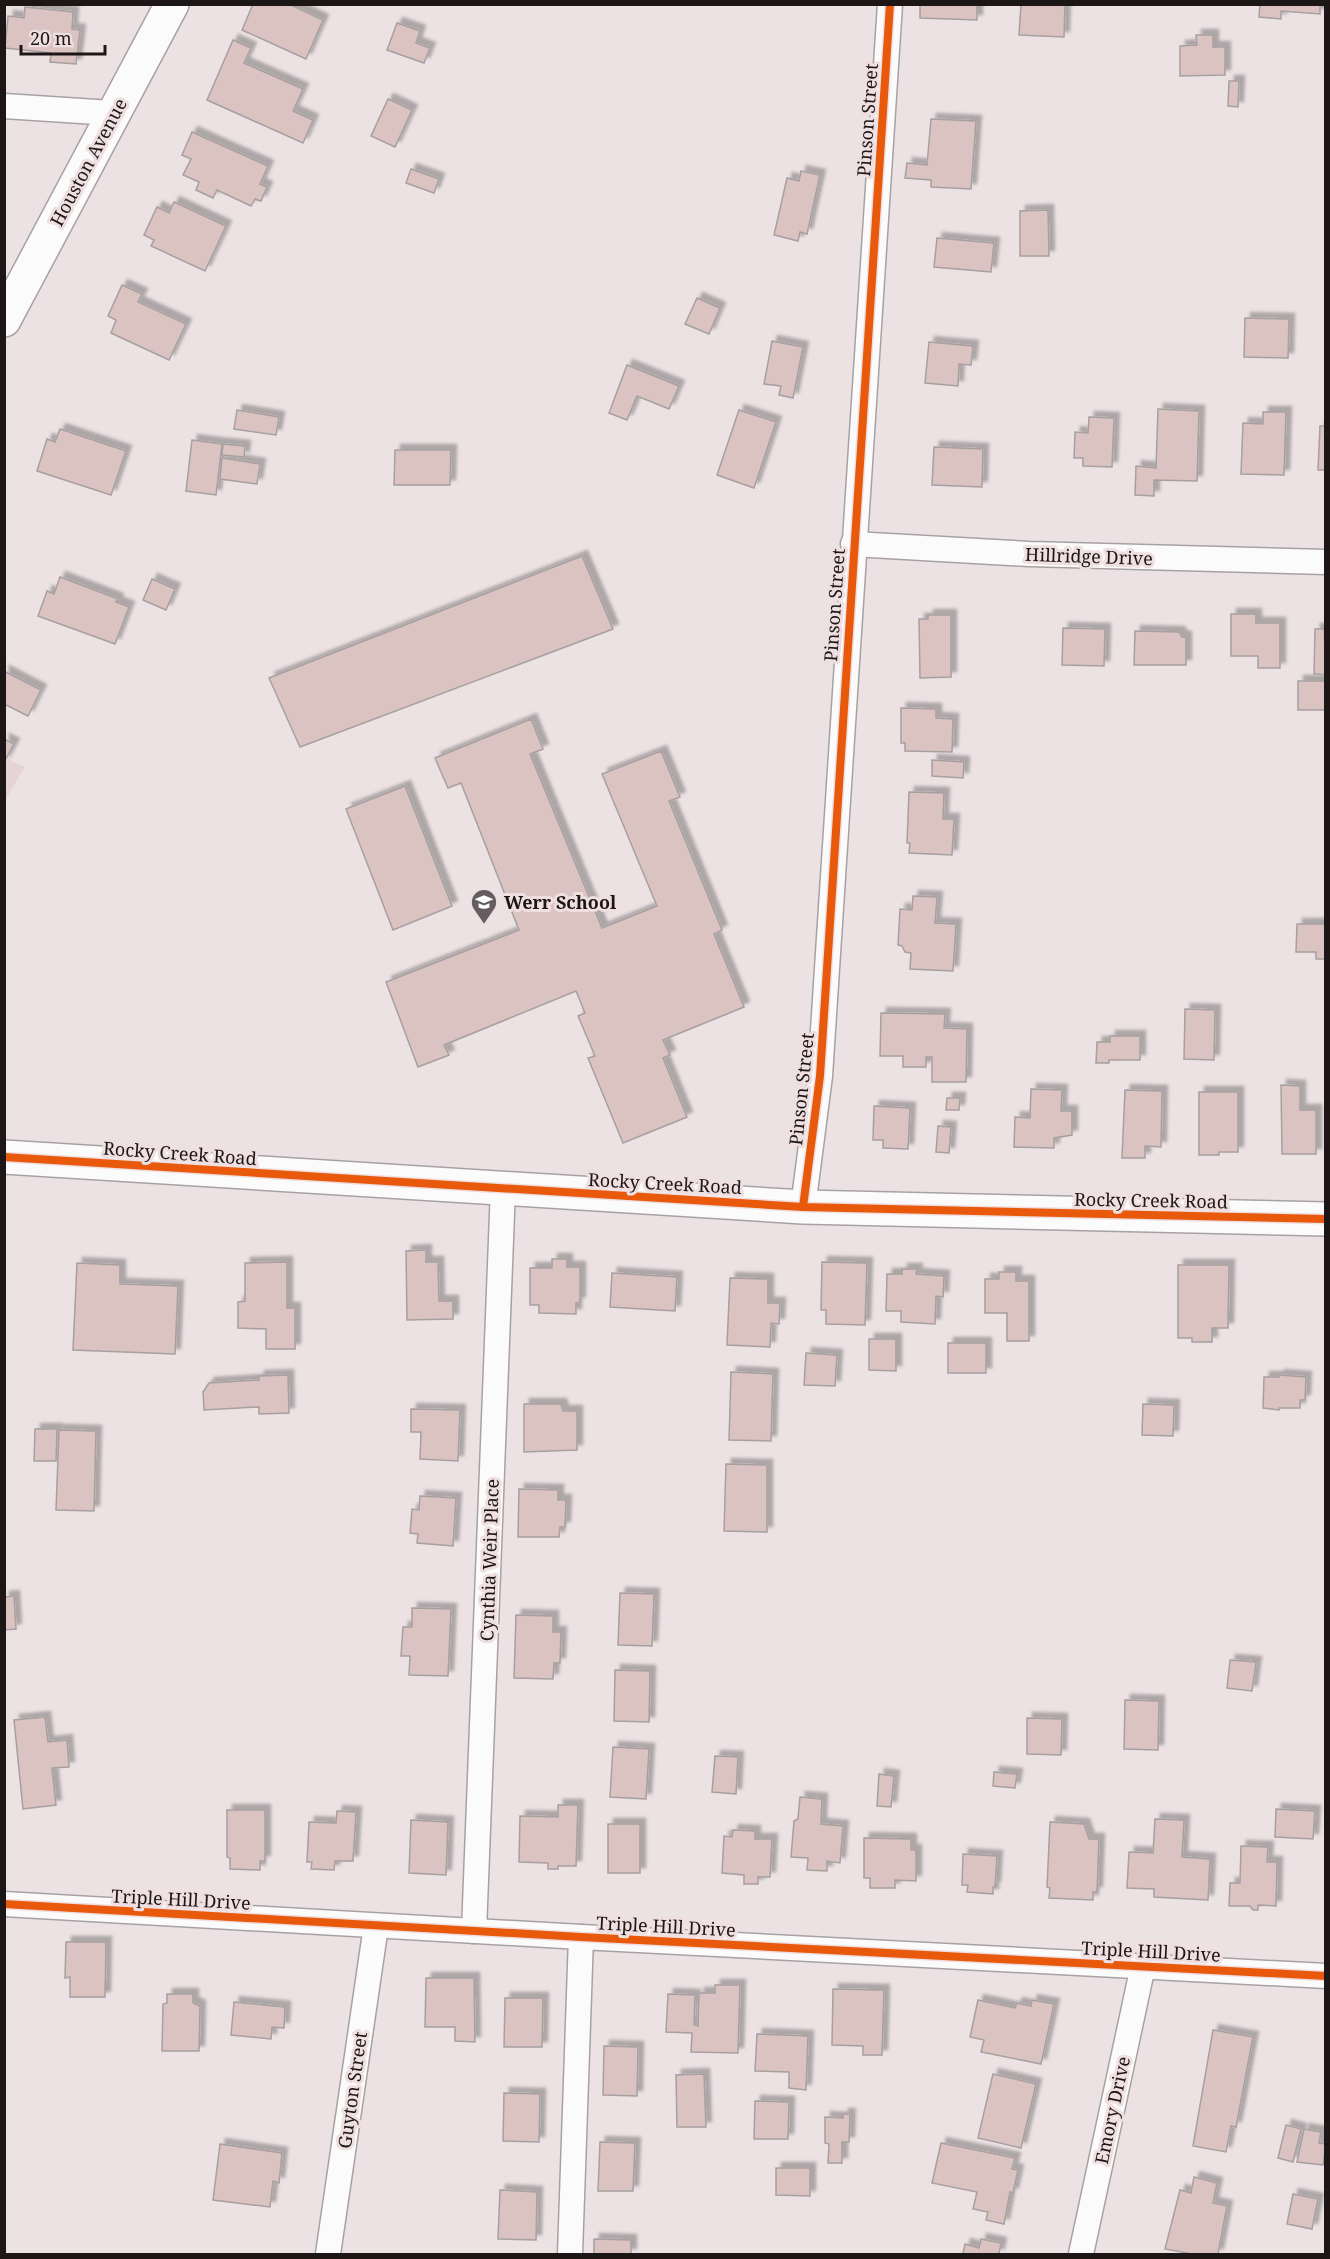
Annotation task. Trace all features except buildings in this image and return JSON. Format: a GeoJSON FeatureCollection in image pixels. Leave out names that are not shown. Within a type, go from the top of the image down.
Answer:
{"type":"FeatureCollection","features":[{"type":"Feature","properties":{"kind":"street","name":"Houston Avenue"},"geometry":{"type":"LineString","coordinates":[[4,320],[112,113],[172,4]]}},
{"type":"Feature","properties":{"kind":"street","name":"Pinson Street"},"geometry":{"type":"LineString","coordinates":[[803,1207],[820,1076],[890,4]]}},
{"type":"Feature","properties":{"kind":"street"},"geometry":{"type":"LineString","coordinates":[[4,106],[112,113]]}},
{"type":"Feature","properties":{"kind":"street","name":"Hillridge Drive"},"geometry":{"type":"LineString","coordinates":[[853,544],[1029,554],[1326,562]]}},
{"type":"Feature","properties":{"kind":"street","name":"Rocky Creek Road"},"geometry":{"type":"LineString","coordinates":[[4,1157],[803,1207],[1326,1219]]}},
{"type":"Feature","properties":{"kind":"street","name":"Cynthia Weir Place"},"geometry":{"type":"LineString","coordinates":[[474,1931],[503,1188]]}},
{"type":"Feature","properties":{"kind":"street","name":"Triple Hill Drive"},"geometry":{"type":"LineString","coordinates":[[4,1904],[1326,1976]]}},
{"type":"Feature","properties":{"kind":"street","name":"Guyton Street"},"geometry":{"type":"LineString","coordinates":[[328,2254],[376,1926]]}},
{"type":"Feature","properties":{"kind":"street","name":"Triple Hill Drive"},"geometry":{"type":"LineString","coordinates":[[570,2254],[581,1937]]}},
{"type":"Feature","properties":{"kind":"street","name":"Emory Drive"},"geometry":{"type":"LineString","coordinates":[[1081,2254],[1143,1966]]}},
{"type":"Feature","properties":{"kind":"shaded area"},"geometry":{"type":"Polygon","coordinates":[[[5,758],[25,767],[5,800],[5,758]]]}},
{"type":"Feature","properties":{"kind":"cycle path"},"geometry":{"type":"LineString","coordinates":[[803,1207],[820,1076],[890,4]]}},
{"type":"Feature","properties":{"kind":"cycle path"},"geometry":{"type":"LineString","coordinates":[[4,1157],[803,1207],[1326,1219]]}},
{"type":"Feature","properties":{"kind":"cycle path"},"geometry":{"type":"LineString","coordinates":[[4,1904],[1326,1976]]}},
{"type":"Feature","properties":{"kind":"place","name":"Werr School"},"geometry":{"type":"Point","coordinates":[484,925]}}]}
